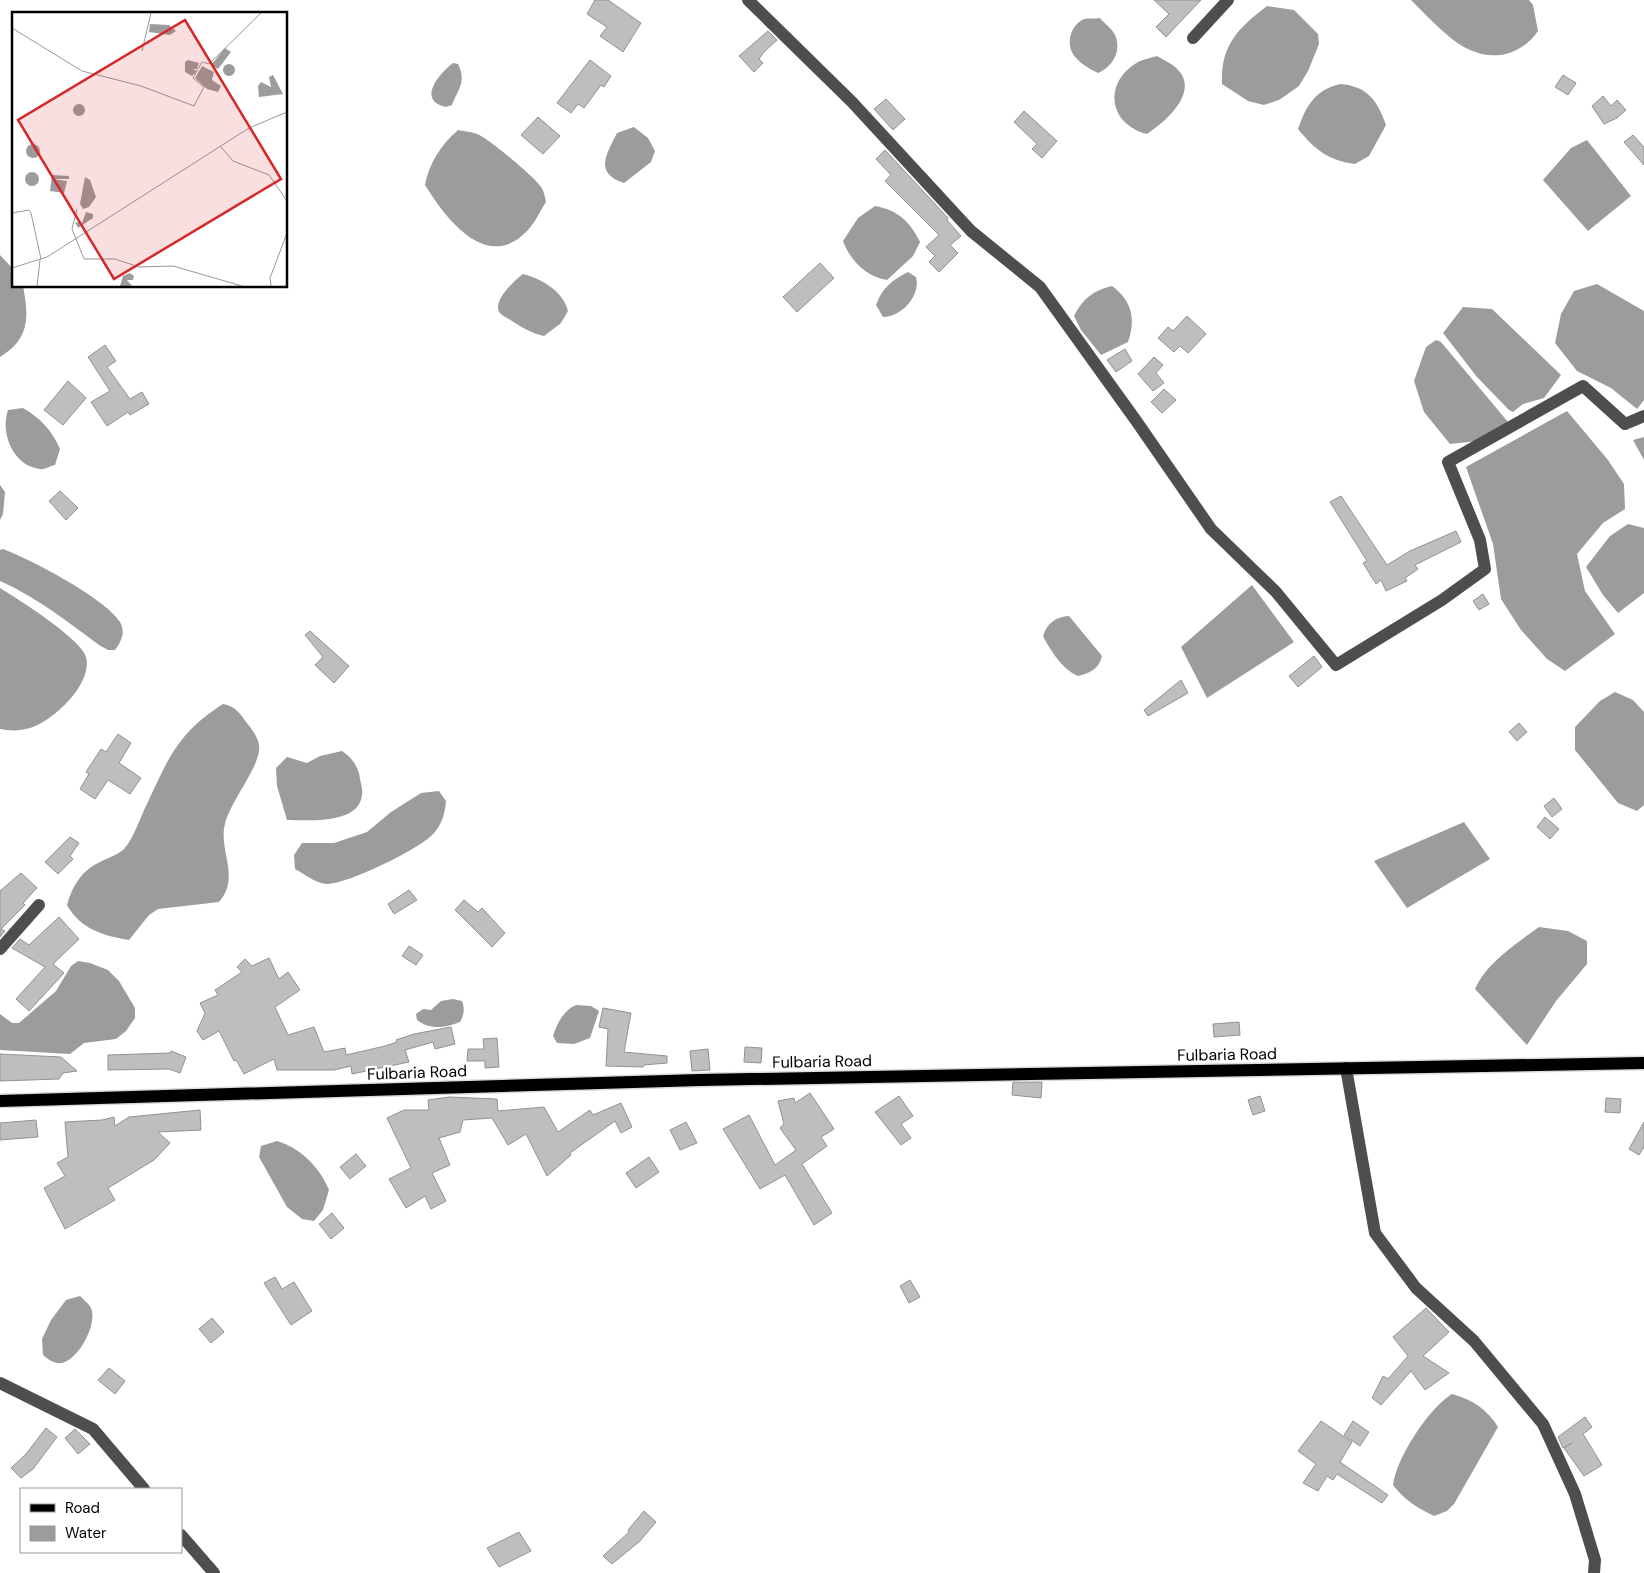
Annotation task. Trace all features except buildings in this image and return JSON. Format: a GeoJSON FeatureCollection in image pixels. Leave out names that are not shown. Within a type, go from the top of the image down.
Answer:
{"type":"FeatureCollection","features":[{"type":"Feature","properties":{"kind":"main road","name":"Fulbaria Road"},"geometry":{"type":"LineString","coordinates":[[0,1101],[700,1080],[1644,1063]]}},
{"type":"Feature","properties":{"kind":"street"},"geometry":{"type":"LineString","coordinates":[[748,0],[852,102],[971,231],[1040,287],[1211,529],[1276,592],[1336,665],[1442,600],[1485,569],[1480,540],[1448,462],[1583,386],[1625,424],[1644,416]]}},
{"type":"Feature","properties":{"kind":"street"},"geometry":{"type":"LineString","coordinates":[[1193,38],[1228,0]]}},
{"type":"Feature","properties":{"kind":"street"},"geometry":{"type":"LineString","coordinates":[[0,949],[38,905]]}},
{"type":"Feature","properties":{"kind":"street"},"geometry":{"type":"LineString","coordinates":[[1346,1068],[1375,1233],[1416,1288],[1474,1341],[1543,1424],[1575,1494],[1595,1560],[1594,1573]]}},
{"type":"Feature","properties":{"kind":"street"},"geometry":{"type":"LineString","coordinates":[[0,1383],[93,1429],[143,1488]]}},
{"type":"Feature","properties":{"kind":"street"},"geometry":{"type":"LineString","coordinates":[[182,1536],[214,1573]]}},
{"type":"Feature","properties":{"kind":"water"},"geometry":{"type":"Polygon","coordinates":[[[1411,0],[1529,0],[1533,5],[1538,31],[1532,39],[1517,50],[1499,55],[1480,54],[1455,41],[1411,0]]]}},
{"type":"Feature","properties":{"kind":"water"},"geometry":{"type":"Polygon","coordinates":[[[1267,6],[1294,10],[1318,34],[1319,44],[1308,71],[1299,86],[1279,100],[1264,105],[1248,101],[1222,84],[1222,71],[1228,48],[1239,30],[1267,6]]]}},
{"type":"Feature","properties":{"kind":"water"},"geometry":{"type":"Polygon","coordinates":[[[1100,18],[1114,33],[1117,39],[1117,51],[1112,62],[1098,73],[1075,57],[1071,49],[1070,39],[1076,25],[1084,19],[1100,18]]]}},
{"type":"Feature","properties":{"kind":"water"},"geometry":{"type":"Polygon","coordinates":[[[1157,56],[1174,66],[1182,75],[1185,84],[1179,104],[1164,121],[1147,134],[1134,129],[1124,121],[1118,112],[1115,102],[1115,91],[1119,80],[1127,70],[1138,62],[1157,56]]]}},
{"type":"Feature","properties":{"kind":"water"},"geometry":{"type":"Polygon","coordinates":[[[453,63],[458,64],[461,70],[462,81],[452,105],[446,107],[437,104],[433,99],[433,86],[442,73],[453,63]]]}},
{"type":"Feature","properties":{"kind":"water"},"geometry":{"type":"Polygon","coordinates":[[[1340,84],[1357,88],[1370,96],[1379,108],[1386,125],[1369,156],[1355,164],[1337,160],[1323,153],[1298,129],[1304,113],[1313,100],[1324,90],[1340,84]]]}},
{"type":"Feature","properties":{"kind":"water"},"geometry":{"type":"Polygon","coordinates":[[[634,127],[648,138],[655,151],[651,162],[624,183],[609,174],[606,169],[606,156],[617,133],[634,127]]]}},
{"type":"Feature","properties":{"kind":"water"},"geometry":{"type":"Polygon","coordinates":[[[458,130],[477,134],[491,142],[530,175],[543,190],[546,202],[527,231],[512,242],[497,246],[483,244],[469,236],[456,226],[425,185],[429,169],[437,155],[458,130]]]}},
{"type":"Feature","properties":{"kind":"water"},"geometry":{"type":"Polygon","coordinates":[[[1587,140],[1631,196],[1588,231],[1543,180],[1571,148],[1587,140]]]}},
{"type":"Feature","properties":{"kind":"water"},"geometry":{"type":"Polygon","coordinates":[[[875,206],[890,210],[902,218],[912,228],[920,242],[913,256],[887,280],[872,275],[854,261],[843,241],[858,218],[875,206]]]}},
{"type":"Feature","properties":{"kind":"water"},"geometry":{"type":"Polygon","coordinates":[[[0,255],[12,268],[12,288],[23,288],[26,317],[22,335],[17,343],[0,357],[0,255]]]}},
{"type":"Feature","properties":{"kind":"water"},"geometry":{"type":"Polygon","coordinates":[[[908,272],[916,277],[916,291],[913,298],[897,313],[883,317],[876,305],[881,294],[892,281],[908,272]]]}},
{"type":"Feature","properties":{"kind":"water"},"geometry":{"type":"Polygon","coordinates":[[[523,274],[551,287],[562,297],[568,311],[561,323],[544,336],[524,328],[499,312],[498,307],[502,296],[510,285],[523,274]]]}},
{"type":"Feature","properties":{"kind":"water"},"geometry":{"type":"Polygon","coordinates":[[[1597,284],[1644,311],[1644,400],[1637,409],[1611,388],[1577,371],[1555,343],[1561,314],[1574,291],[1597,284]]]}},
{"type":"Feature","properties":{"kind":"water"},"geometry":{"type":"Polygon","coordinates":[[[1112,286],[1128,304],[1132,326],[1128,342],[1101,355],[1081,330],[1074,316],[1089,296],[1112,286]]]}},
{"type":"Feature","properties":{"kind":"water"},"geometry":{"type":"Polygon","coordinates":[[[1463,307],[1492,309],[1561,375],[1544,398],[1523,404],[1513,412],[1477,377],[1443,333],[1463,307]]]}},
{"type":"Feature","properties":{"kind":"water"},"geometry":{"type":"Polygon","coordinates":[[[1436,340],[1441,342],[1508,422],[1477,441],[1450,444],[1424,412],[1414,381],[1426,347],[1436,340]]]}},
{"type":"Feature","properties":{"kind":"water"},"geometry":{"type":"Polygon","coordinates":[[[23,408],[45,425],[57,442],[60,449],[55,465],[42,469],[31,467],[22,462],[11,447],[7,438],[6,428],[8,410],[23,408]]]}},
{"type":"Feature","properties":{"kind":"water"},"geometry":{"type":"Polygon","coordinates":[[[1567,411],[1608,460],[1624,484],[1625,509],[1603,523],[1577,554],[1585,591],[1615,634],[1565,671],[1547,659],[1521,630],[1501,599],[1493,544],[1466,467],[1567,411]]]}},
{"type":"Feature","properties":{"kind":"water"},"geometry":{"type":"Polygon","coordinates":[[[1644,437],[1644,460],[1633,440],[1644,437]]]}},
{"type":"Feature","properties":{"kind":"water"},"geometry":{"type":"Polygon","coordinates":[[[0,485],[5,492],[3,514],[0,520],[0,485]]]}},
{"type":"Feature","properties":{"kind":"water"},"geometry":{"type":"Polygon","coordinates":[[[1628,524],[1644,528],[1644,593],[1618,613],[1603,595],[1586,567],[1610,536],[1628,524]]]}},
{"type":"Feature","properties":{"kind":"water"},"geometry":{"type":"Polygon","coordinates":[[[3,549],[31,561],[66,580],[112,612],[123,629],[121,640],[115,650],[108,650],[99,645],[39,602],[0,581],[0,550],[3,549]]]}},
{"type":"Feature","properties":{"kind":"water"},"geometry":{"type":"Polygon","coordinates":[[[1252,585],[1294,642],[1207,698],[1181,647],[1252,585]]]}},
{"type":"Feature","properties":{"kind":"water"},"geometry":{"type":"Polygon","coordinates":[[[0,588],[61,630],[82,649],[86,657],[87,668],[83,679],[69,700],[49,718],[22,730],[0,729],[0,588]]]}},
{"type":"Feature","properties":{"kind":"water"},"geometry":{"type":"Polygon","coordinates":[[[1069,616],[1102,656],[1099,664],[1093,670],[1078,676],[1062,664],[1043,636],[1053,622],[1069,616]]]}},
{"type":"Feature","properties":{"kind":"water"},"geometry":{"type":"Polygon","coordinates":[[[1615,692],[1633,700],[1644,712],[1644,805],[1637,811],[1618,803],[1575,750],[1575,727],[1600,701],[1615,692]]]}},
{"type":"Feature","properties":{"kind":"water"},"geometry":{"type":"Polygon","coordinates":[[[223,704],[231,706],[239,713],[254,733],[259,745],[256,763],[225,824],[224,844],[229,873],[225,893],[219,902],[158,909],[149,915],[129,940],[111,936],[86,926],[72,913],[67,905],[75,885],[88,869],[124,849],[133,835],[160,776],[175,749],[194,726],[223,704]]]}},
{"type":"Feature","properties":{"kind":"water"},"geometry":{"type":"Polygon","coordinates":[[[342,751],[346,753],[357,767],[362,791],[359,805],[352,812],[331,819],[287,820],[277,786],[276,768],[287,757],[307,763],[320,756],[342,751]]]}},
{"type":"Feature","properties":{"kind":"water"},"geometry":{"type":"Polygon","coordinates":[[[439,791],[446,801],[444,814],[439,826],[427,840],[400,856],[350,879],[336,883],[322,883],[295,869],[294,855],[302,843],[334,843],[367,832],[391,812],[421,793],[439,791]]]}},
{"type":"Feature","properties":{"kind":"water"},"geometry":{"type":"Polygon","coordinates":[[[1464,822],[1490,859],[1407,908],[1374,861],[1464,822]]]}},
{"type":"Feature","properties":{"kind":"water"},"geometry":{"type":"Polygon","coordinates":[[[1539,927],[1568,931],[1587,941],[1587,964],[1556,1001],[1527,1045],[1475,989],[1480,979],[1494,962],[1539,927]]]}},
{"type":"Feature","properties":{"kind":"water"},"geometry":{"type":"Polygon","coordinates":[[[78,961],[90,963],[108,970],[119,981],[135,1008],[135,1018],[126,1031],[116,1039],[84,1043],[70,1054],[0,1050],[0,1014],[12,1023],[19,1023],[56,991],[71,966],[78,961]]]}},
{"type":"Feature","properties":{"kind":"water"},"geometry":{"type":"Polygon","coordinates":[[[453,999],[462,1001],[463,1004],[464,1012],[460,1022],[449,1026],[432,1027],[417,1020],[416,1014],[423,1009],[431,1010],[441,1001],[453,999]]]}},
{"type":"Feature","properties":{"kind":"water"},"geometry":{"type":"Polygon","coordinates":[[[576,1005],[591,1006],[599,1011],[590,1038],[574,1044],[557,1043],[553,1036],[559,1022],[568,1010],[576,1005]]]}},
{"type":"Feature","properties":{"kind":"water"},"geometry":{"type":"Polygon","coordinates":[[[277,1141],[286,1144],[309,1160],[329,1190],[323,1210],[314,1221],[302,1219],[287,1207],[259,1157],[261,1146],[277,1141]]]}},
{"type":"Feature","properties":{"kind":"water"},"geometry":{"type":"Polygon","coordinates":[[[80,1296],[91,1308],[92,1315],[92,1323],[85,1341],[74,1356],[67,1361],[58,1363],[49,1360],[43,1355],[42,1339],[51,1320],[66,1300],[80,1296]]]}},
{"type":"Feature","properties":{"kind":"water"},"geometry":{"type":"Polygon","coordinates":[[[1452,1394],[1479,1406],[1498,1427],[1454,1504],[1447,1511],[1434,1516],[1412,1503],[1393,1485],[1400,1461],[1415,1435],[1434,1410],[1452,1394]]]}}]}
